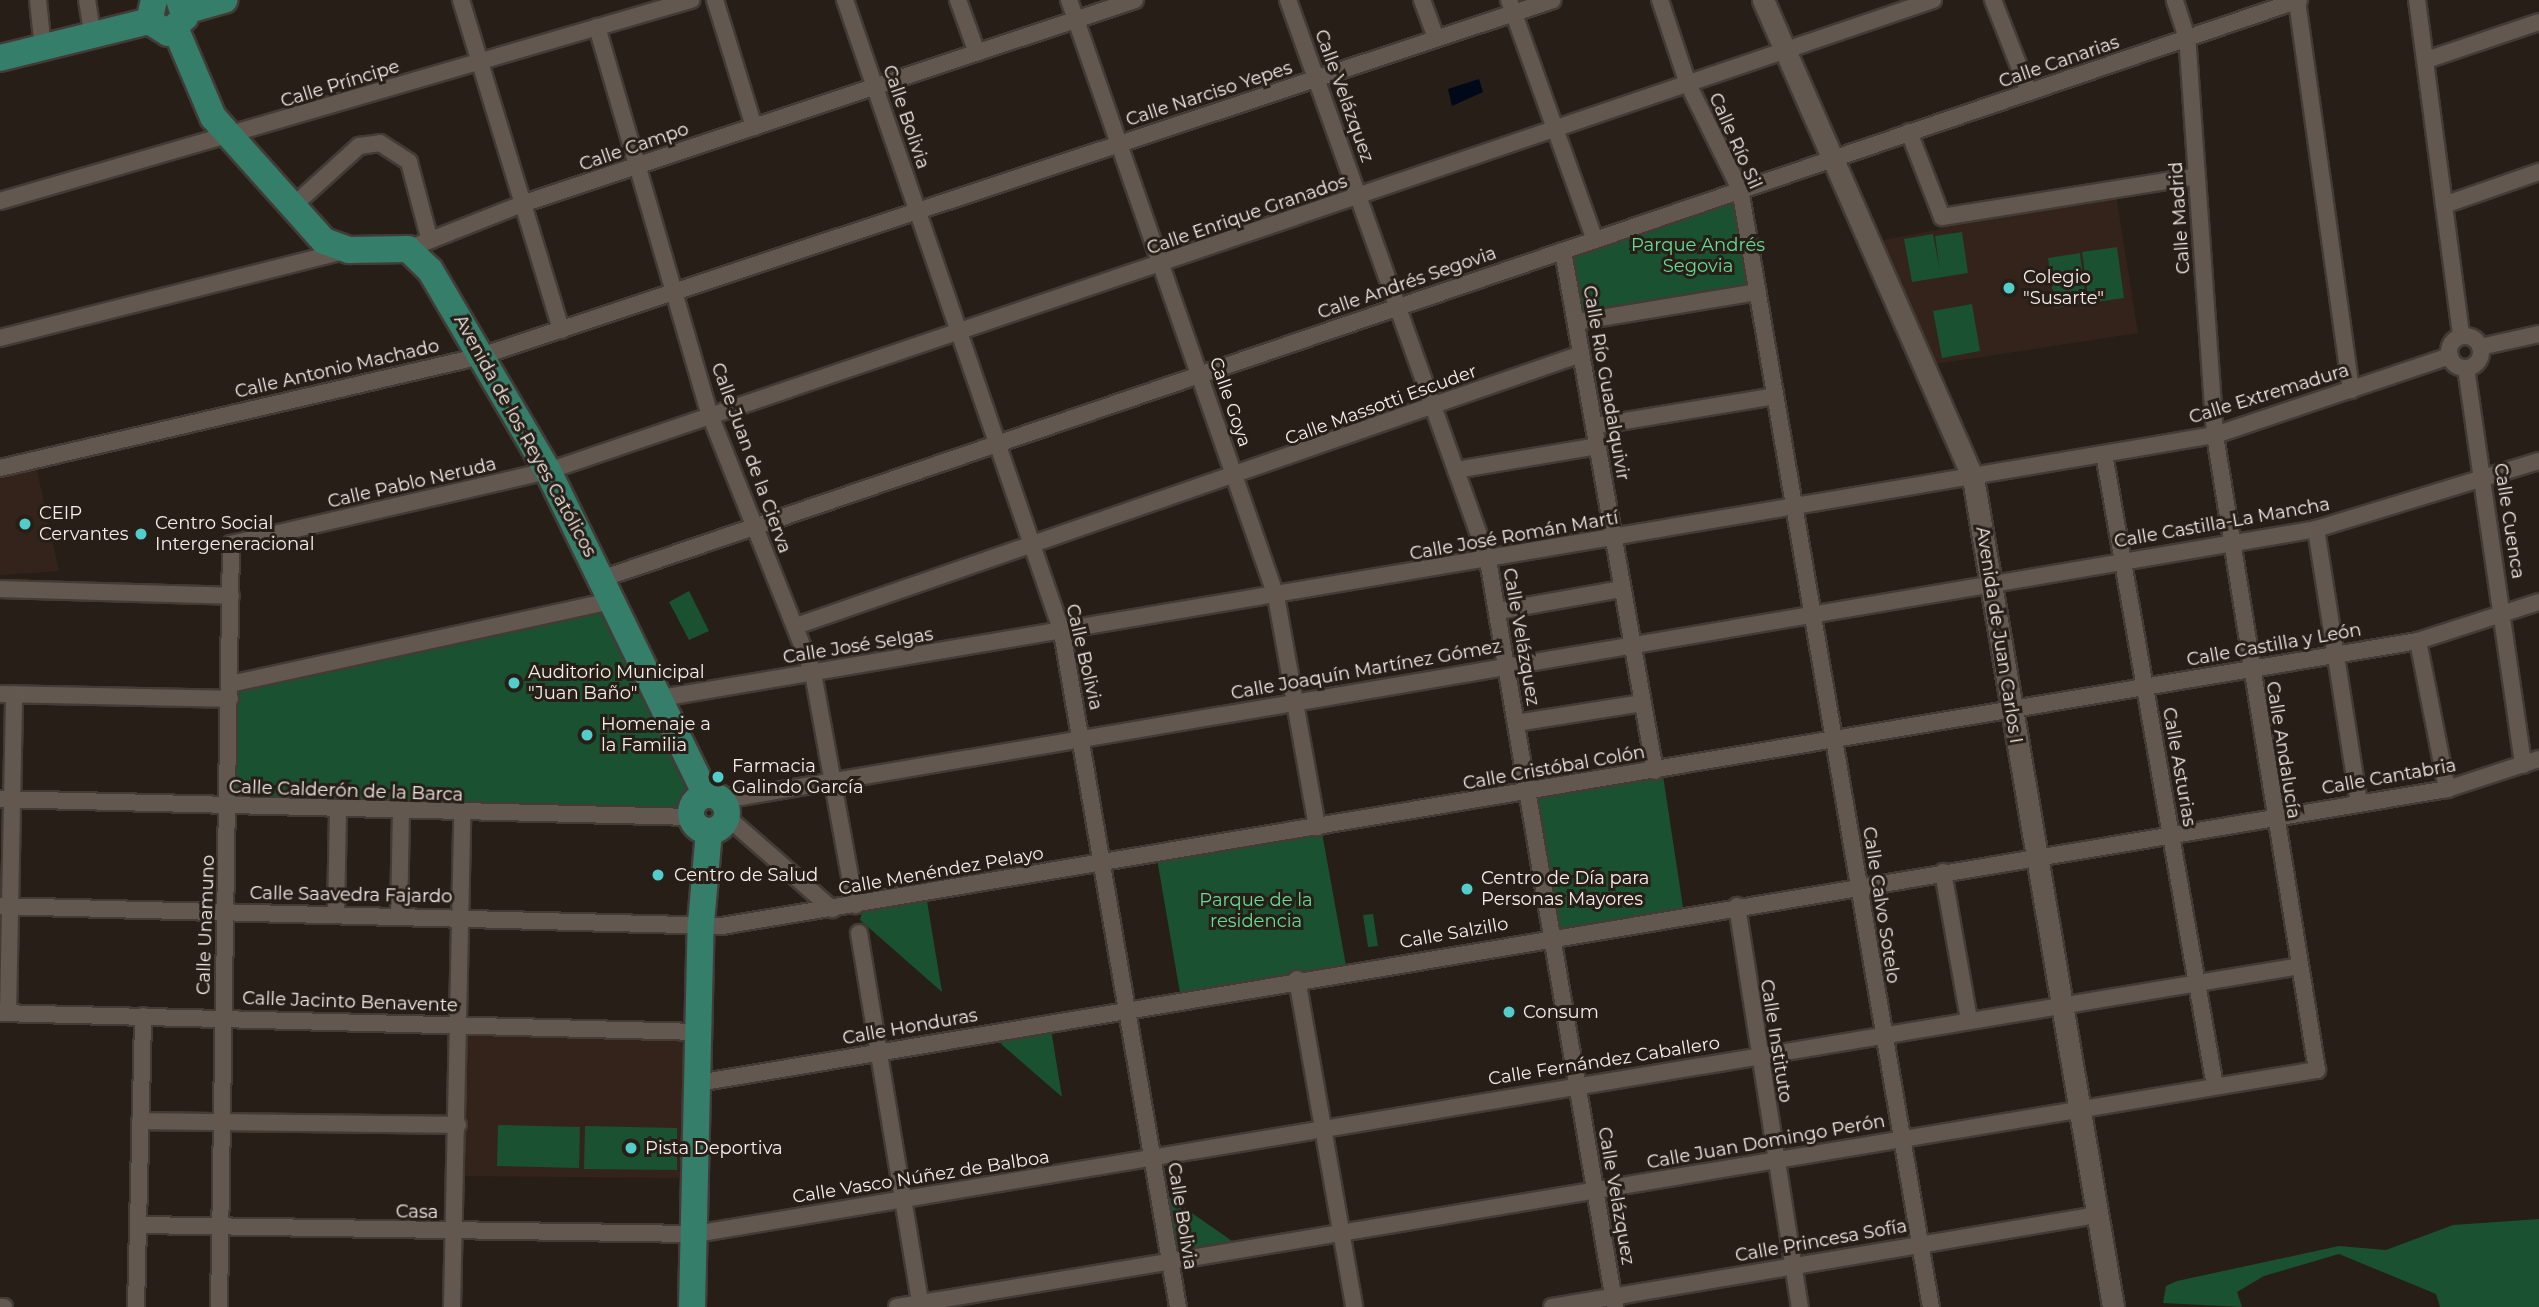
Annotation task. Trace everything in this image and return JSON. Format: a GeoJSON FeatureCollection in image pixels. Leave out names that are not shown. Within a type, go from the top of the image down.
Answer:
{"type":"FeatureCollection","features":[{"type":"Feature","properties":{"kind":"main road"},"geometry":{"type":"LineString","coordinates":[[0,58],[93,37],[151,11],[162,33],[180,14],[224,0]]}},
{"type":"Feature","properties":{"kind":"main road"},"geometry":{"type":"LineString","coordinates":[[180,14],[202,99],[229,137],[324,241],[349,250],[419,243]]}},
{"type":"Feature","properties":{"kind":"main road","name":"Avenida de los Reyes Católicos"},"geometry":{"type":"LineString","coordinates":[[419,243],[430,270],[484,355],[609,589],[711,812]]}},
{"type":"Feature","properties":{"kind":"main road"},"geometry":{"type":"LineString","coordinates":[[692,1307],[701,923],[711,812]]}},
{"type":"Feature","properties":{"kind":"street"},"geometry":{"type":"LineString","coordinates":[[38,0],[43,49]]}},
{"type":"Feature","properties":{"kind":"street"},"geometry":{"type":"LineString","coordinates":[[87,0],[93,37]]}},
{"type":"Feature","properties":{"kind":"street"},"geometry":{"type":"LineString","coordinates":[[461,0],[562,330]]}},
{"type":"Feature","properties":{"kind":"street","name":"Calle Príncipe"},"geometry":{"type":"LineString","coordinates":[[0,201],[229,137],[691,0]]}},
{"type":"Feature","properties":{"kind":"street"},"geometry":{"type":"LineString","coordinates":[[715,0],[754,127]]}},
{"type":"Feature","properties":{"kind":"street","name":"Calle Bolivia"},"geometry":{"type":"LineString","coordinates":[[845,0],[1062,632],[1104,862],[1178,1307]]}},
{"type":"Feature","properties":{"kind":"street"},"geometry":{"type":"LineString","coordinates":[[958,0],[977,53]]}},
{"type":"Feature","properties":{"kind":"street","name":"Calle Goya"},"geometry":{"type":"LineString","coordinates":[[1069,0],[1276,596],[1297,701],[1317,827]]}},
{"type":"Feature","properties":{"kind":"street","name":"Calle Campo"},"geometry":{"type":"LineString","coordinates":[[419,243],[522,204],[1135,0]]}},
{"type":"Feature","properties":{"kind":"street","name":"Calle Velázquez"},"geometry":{"type":"LineString","coordinates":[[1289,0],[1488,560],[1614,1302]]}},
{"type":"Feature","properties":{"kind":"street"},"geometry":{"type":"LineString","coordinates":[[1422,0],[1436,38]]}},
{"type":"Feature","properties":{"kind":"street","name":"Calle Narciso Yepes"},"geometry":{"type":"LineString","coordinates":[[918,213],[1436,38],[1512,6],[1553,0]]}},
{"type":"Feature","properties":{"kind":"street","name":"Calle Río Sil"},"geometry":{"type":"LineString","coordinates":[[1660,0],[1688,84],[1741,189],[1793,509]]}},
{"type":"Feature","properties":{"kind":"street","name":"Avenida de Juan Carlos I"},"geometry":{"type":"LineString","coordinates":[[1763,0],[1830,159],[1973,478],[2010,710],[2113,1307]]}},
{"type":"Feature","properties":{"kind":"street","name":"Calle Enrique Granados"},"geometry":{"type":"LineString","coordinates":[[960,334],[1933,0]]}},
{"type":"Feature","properties":{"kind":"street"},"geometry":{"type":"LineString","coordinates":[[1993,0],[2029,92]]}},
{"type":"Feature","properties":{"kind":"street","name":"Calle Madrid"},"geometry":{"type":"LineString","coordinates":[[2175,0],[2187,38],[2215,435]]}},
{"type":"Feature","properties":{"kind":"street"},"geometry":{"type":"LineString","coordinates":[[2298,0],[2351,390]]}},
{"type":"Feature","properties":{"kind":"street","name":"Calle Canarias"},"geometry":{"type":"LineString","coordinates":[[1830,159],[2298,0]]}},
{"type":"Feature","properties":{"kind":"street"},"geometry":{"type":"LineString","coordinates":[[2417,0],[2461,336],[2450,356],[2466,368],[2478,361],[2480,347]]}},
{"type":"Feature","properties":{"kind":"street"},"geometry":{"type":"LineString","coordinates":[[1512,6],[1595,240]]}},
{"type":"Feature","properties":{"kind":"street"},"geometry":{"type":"LineString","coordinates":[[2426,60],[2539,22]]}},
{"type":"Feature","properties":{"kind":"street","name":"Calle Juan de la Cierva"},"geometry":{"type":"LineString","coordinates":[[597,27],[710,415],[813,673],[835,778],[855,905]]}},
{"type":"Feature","properties":{"kind":"street"},"geometry":{"type":"LineString","coordinates":[[1909,132],[1942,217],[2197,176]]}},
{"type":"Feature","properties":{"kind":"street"},"geometry":{"type":"LineString","coordinates":[[292,207],[359,146],[380,143],[410,162],[419,243]]}},
{"type":"Feature","properties":{"kind":"street","name":"Calle Andrés Segovia"},"geometry":{"type":"LineString","coordinates":[[7,694],[230,692],[609,589],[754,529],[1830,159]]}},
{"type":"Feature","properties":{"kind":"street"},"geometry":{"type":"LineString","coordinates":[[2445,205],[2539,172]]}},
{"type":"Feature","properties":{"kind":"street","name":"Calle Antonio Machado"},"geometry":{"type":"LineString","coordinates":[[0,468],[484,355],[918,213]]}},
{"type":"Feature","properties":{"kind":"street"},"geometry":{"type":"LineString","coordinates":[[0,338],[349,250]]}},
{"type":"Feature","properties":{"kind":"street","name":"Calle Río Guadalquivir"},"geometry":{"type":"LineString","coordinates":[[1563,251],[1655,771]]}},
{"type":"Feature","properties":{"kind":"street"},"geometry":{"type":"LineString","coordinates":[[1576,322],[1758,292]]}},
{"type":"Feature","properties":{"kind":"street","name":"Calle Pablo Neruda"},"geometry":{"type":"LineString","coordinates":[[231,544],[548,471],[960,334]]}},
{"type":"Feature","properties":{"kind":"street"},"geometry":{"type":"LineString","coordinates":[[2461,336],[2480,347],[2539,334]]}},
{"type":"Feature","properties":{"kind":"street","name":"Calle Massotti Escuder"},"geometry":{"type":"LineString","coordinates":[[796,626],[1034,547],[1581,354]]}},
{"type":"Feature","properties":{"kind":"street","name":"Calle Extremadura"},"geometry":{"type":"LineString","coordinates":[[1973,478],[2215,435],[2450,356]]}},
{"type":"Feature","properties":{"kind":"street","name":"Calle Cuenca"},"geometry":{"type":"LineString","coordinates":[[2466,368],[2504,614],[2523,765]]}},
{"type":"Feature","properties":{"kind":"street"},"geometry":{"type":"LineString","coordinates":[[1594,426],[1775,396]]}},
{"type":"Feature","properties":{"kind":"street","name":"Calle Andalucía"},"geometry":{"type":"LineString","coordinates":[[2215,435],[2274,817],[2318,1070]]}},
{"type":"Feature","properties":{"kind":"street"},"geometry":{"type":"LineString","coordinates":[[1456,470],[1598,446]]}},
{"type":"Feature","properties":{"kind":"street","name":"Calle Asturias"},"geometry":{"type":"LineString","coordinates":[[2104,454],[2215,1086]]}},
{"type":"Feature","properties":{"kind":"street","name":"Calle Castilla-La Mancha"},"geometry":{"type":"LineString","coordinates":[[1989,585],[2231,540],[2316,529],[2483,474],[2539,461]]}},
{"type":"Feature","properties":{"kind":"street","name":"Calle José Román Martí"},"geometry":{"type":"LineString","coordinates":[[1062,632],[1973,478]]}},
{"type":"Feature","properties":{"kind":"street","name":"Calle Calvo Sotelo"},"geometry":{"type":"LineString","coordinates":[[1793,509],[1836,740],[1858,886],[1931,1307]]}},
{"type":"Feature","properties":{"kind":"street"},"geometry":{"type":"LineString","coordinates":[[2316,529],[2359,803]]}},
{"type":"Feature","properties":{"kind":"street","name":"Calle Unamuno"},"geometry":{"type":"LineString","coordinates":[[219,1307],[229,806],[231,544]]}},
{"type":"Feature","properties":{"kind":"street","name":"Calle Joaquín Martínez Gómez"},"geometry":{"type":"LineString","coordinates":[[835,778],[1989,585]]}},
{"type":"Feature","properties":{"kind":"street"},"geometry":{"type":"LineString","coordinates":[[0,589],[231,596]]}},
{"type":"Feature","properties":{"kind":"street"},"geometry":{"type":"LineString","coordinates":[[1497,611],[1622,589]]}},
{"type":"Feature","properties":{"kind":"street","name":"Calle Castilla y León"},"geometry":{"type":"LineString","coordinates":[[2010,710],[2418,641],[2539,602]]}},
{"type":"Feature","properties":{"kind":"street","name":"Calle José Selgas"},"geometry":{"type":"LineString","coordinates":[[661,698],[1062,632]]}},
{"type":"Feature","properties":{"kind":"street"},"geometry":{"type":"LineString","coordinates":[[2418,641],[2447,789]]}},
{"type":"Feature","properties":{"kind":"street"},"geometry":{"type":"LineString","coordinates":[[4,1013],[7,694]]}},
{"type":"Feature","properties":{"kind":"street"},"geometry":{"type":"LineString","coordinates":[[1516,723],[1642,703]]}},
{"type":"Feature","properties":{"kind":"street","name":"Calle Cristóbal Colón"},"geometry":{"type":"LineString","coordinates":[[1104,862],[2010,710]]}},
{"type":"Feature","properties":{"kind":"street","name":"Calle Cantabria"},"geometry":{"type":"LineString","coordinates":[[2037,856],[2447,789],[2539,759]]}},
{"type":"Feature","properties":{"kind":"street","name":"Calle Calderón de la Barca"},"geometry":{"type":"LineString","coordinates":[[6,799],[462,814],[711,812],[835,778]]}},
{"type":"Feature","properties":{"kind":"street"},"geometry":{"type":"LineString","coordinates":[[336,915],[338,810]]}},
{"type":"Feature","properties":{"kind":"street"},"geometry":{"type":"LineString","coordinates":[[399,916],[401,812]]}},
{"type":"Feature","properties":{"kind":"street"},"geometry":{"type":"LineString","coordinates":[[711,812],[832,909]]}},
{"type":"Feature","properties":{"kind":"street"},"geometry":{"type":"LineString","coordinates":[[452,1307],[458,1125],[462,814]]}},
{"type":"Feature","properties":{"kind":"street","name":"Calle Salzillo"},"geometry":{"type":"LineString","coordinates":[[1127,1009],[1552,935],[2037,856]]}},
{"type":"Feature","properties":{"kind":"street","name":"Calle Menéndez Pelayo"},"geometry":{"type":"LineString","coordinates":[[701,923],[832,909],[1104,862]]}},
{"type":"Feature","properties":{"kind":"street"},"geometry":{"type":"LineString","coordinates":[[1943,872],[1969,1020]]}},
{"type":"Feature","properties":{"kind":"street","name":"Calle Saavedra Fajardo"},"geometry":{"type":"LineString","coordinates":[[5,906],[701,923]]}},
{"type":"Feature","properties":{"kind":"street","name":"Calle Instituto"},"geometry":{"type":"LineString","coordinates":[[1737,906],[1758,1056],[1800,1307]]}},
{"type":"Feature","properties":{"kind":"street"},"geometry":{"type":"LineString","coordinates":[[859,933],[921,1305]]}},
{"type":"Feature","properties":{"kind":"street","name":"Calle Fernández Caballero"},"geometry":{"type":"LineString","coordinates":[[1153,1158],[2300,966]]}},
{"type":"Feature","properties":{"kind":"street"},"geometry":{"type":"LineString","coordinates":[[1297,979],[1354,1307]]}},
{"type":"Feature","properties":{"kind":"street","name":"Calle Honduras"},"geometry":{"type":"LineString","coordinates":[[698,1083],[1127,1009]]}},
{"type":"Feature","properties":{"kind":"street","name":"Calle Jacinto Benavente"},"geometry":{"type":"LineString","coordinates":[[4,1013],[698,1032]]}},
{"type":"Feature","properties":{"kind":"street"},"geometry":{"type":"LineString","coordinates":[[136,1307],[143,1016]]}},
{"type":"Feature","properties":{"kind":"street","name":"Calle Juan Domingo Perón"},"geometry":{"type":"LineString","coordinates":[[897,1307],[2318,1070]]}},
{"type":"Feature","properties":{"kind":"street"},"geometry":{"type":"LineString","coordinates":[[140,1121],[458,1125]]}},
{"type":"Feature","properties":{"kind":"street","name":"Calle Vasco Núñez de Balboa"},"geometry":{"type":"LineString","coordinates":[[695,1234],[1153,1158]]}},
{"type":"Feature","properties":{"kind":"street","name":"Calle Princesa Sofía"},"geometry":{"type":"LineString","coordinates":[[1552,1307],[1614,1302],[1793,1265],[2097,1215]]}},
{"type":"Feature","properties":{"kind":"street","name":"Casa"},"geometry":{"type":"LineString","coordinates":[[138,1225],[695,1234]]}},
{"type":"Feature","properties":{"kind":"shaded area","name":"Colegio \"Susarte\""},"geometry":{"type":"Polygon","coordinates":[[[2115,189],[2138,333],[1923,366],[1867,243],[1937,230],[1945,226],[1942,217],[2115,189]]]}},
{"type":"Feature","properties":{"kind":"shaded area"},"geometry":{"type":"Polygon","coordinates":[[[36,466],[59,571],[0,575],[0,475],[36,466]]]}},
{"type":"Feature","properties":{"kind":"shaded area"},"geometry":{"type":"Polygon","coordinates":[[[459,1025],[698,1032],[696,1178],[457,1176],[459,1025]]]}},
{"type":"Feature","properties":{"kind":"green space","name":"Parque Andrés Segovia"},"geometry":{"type":"Polygon","coordinates":[[[1740,189],[1758,292],[1576,322],[1563,251],[1740,189]]]}},
{"type":"Feature","properties":{"kind":"green space"},"geometry":{"type":"Polygon","coordinates":[[[1962,232],[1968,273],[1912,282],[1904,239],[1933,234],[1940,271],[1935,236],[1962,232]]]}},
{"type":"Feature","properties":{"kind":"green space"},"geometry":{"type":"Polygon","coordinates":[[[2117,247],[2124,298],[2089,303],[2082,252],[2117,247]]]}},
{"type":"Feature","properties":{"kind":"green space"},"geometry":{"type":"Polygon","coordinates":[[[2080,253],[2086,303],[2055,308],[2048,258],[2080,253]]]}},
{"type":"Feature","properties":{"kind":"green space"},"geometry":{"type":"Polygon","coordinates":[[[1972,304],[1980,351],[1942,358],[1933,311],[1972,304]]]}},
{"type":"Feature","properties":{"kind":"green space"},"geometry":{"type":"Polygon","coordinates":[[[689,591],[709,631],[689,640],[669,602],[689,591]]]}},
{"type":"Feature","properties":{"kind":"green space"},"geometry":{"type":"Polygon","coordinates":[[[614,600],[705,798],[705,819],[229,806],[230,684],[614,600]]]}},
{"type":"Feature","properties":{"kind":"green space"},"geometry":{"type":"Polygon","coordinates":[[[1662,769],[1684,914],[1552,935],[1527,792],[1662,769]]]}},
{"type":"Feature","properties":{"kind":"green space","name":"Parque de la residencia"},"geometry":{"type":"Polygon","coordinates":[[[1321,827],[1347,971],[1181,999],[1156,853],[1321,827]]]}},
{"type":"Feature","properties":{"kind":"green space"},"geometry":{"type":"Polygon","coordinates":[[[927,901],[942,992],[860,920],[862,912],[927,901]]]}},
{"type":"Feature","properties":{"kind":"green space"},"geometry":{"type":"Polygon","coordinates":[[[1373,914],[1378,946],[1368,947],[1363,915],[1373,914]]]}},
{"type":"Feature","properties":{"kind":"green space"},"geometry":{"type":"Polygon","coordinates":[[[1051,1029],[1062,1097],[1001,1044],[1003,1036],[1051,1029]]]}},
{"type":"Feature","properties":{"kind":"green space"},"geometry":{"type":"Polygon","coordinates":[[[498,1125],[580,1127],[579,1168],[497,1166],[498,1125]]]}},
{"type":"Feature","properties":{"kind":"green space","name":"Pista Deportiva"},"geometry":{"type":"Polygon","coordinates":[[[585,1126],[677,1128],[677,1170],[584,1169],[585,1126]]]}},
{"type":"Feature","properties":{"kind":"green space"},"geometry":{"type":"Polygon","coordinates":[[[1166,1195],[1245,1250],[1170,1262],[1166,1195]]]}},
{"type":"Feature","properties":{"kind":"green space"},"geometry":{"type":"Polygon","coordinates":[[[2539,1219],[2539,1307],[2440,1307],[2436,1294],[2339,1254],[2264,1276],[2237,1292],[2242,1307],[2163,1303],[2166,1286],[2177,1281],[2339,1246],[2386,1250],[2453,1225],[2539,1219]]]}},
{"type":"Feature","properties":{"kind":"water"},"geometry":{"type":"Polygon","coordinates":[[[1479,79],[1483,92],[1452,106],[1448,89],[1479,79]]]}},
{"type":"Feature","properties":{"kind":"place","name":"Colegio \"Susarte\""},"geometry":{"type":"Point","coordinates":[2009,288]}},
{"type":"Feature","properties":{"kind":"place","name":"CEIP Cervantes"},"geometry":{"type":"Point","coordinates":[25,524]}},
{"type":"Feature","properties":{"kind":"place","name":"Centro Social Intergeneracional"},"geometry":{"type":"Point","coordinates":[141,534]}},
{"type":"Feature","properties":{"kind":"place","name":"Auditorio Municipal \"Juan Baño\""},"geometry":{"type":"Point","coordinates":[514,683]}},
{"type":"Feature","properties":{"kind":"place","name":"Homenaje a la Familia"},"geometry":{"type":"Point","coordinates":[587,735]}},
{"type":"Feature","properties":{"kind":"place","name":"Farmacia Galindo García"},"geometry":{"type":"Point","coordinates":[718,777]}},
{"type":"Feature","properties":{"kind":"place","name":"Centro de Salud"},"geometry":{"type":"Point","coordinates":[658,875]}},
{"type":"Feature","properties":{"kind":"place","name":"Centro de Día para Personas Mayores"},"geometry":{"type":"Point","coordinates":[1467,889]}},
{"type":"Feature","properties":{"kind":"place","name":"Consum"},"geometry":{"type":"Point","coordinates":[1509,1012]}},
{"type":"Feature","properties":{"kind":"place","name":"Pista Deportiva"},"geometry":{"type":"Point","coordinates":[631,1148]}}]}
